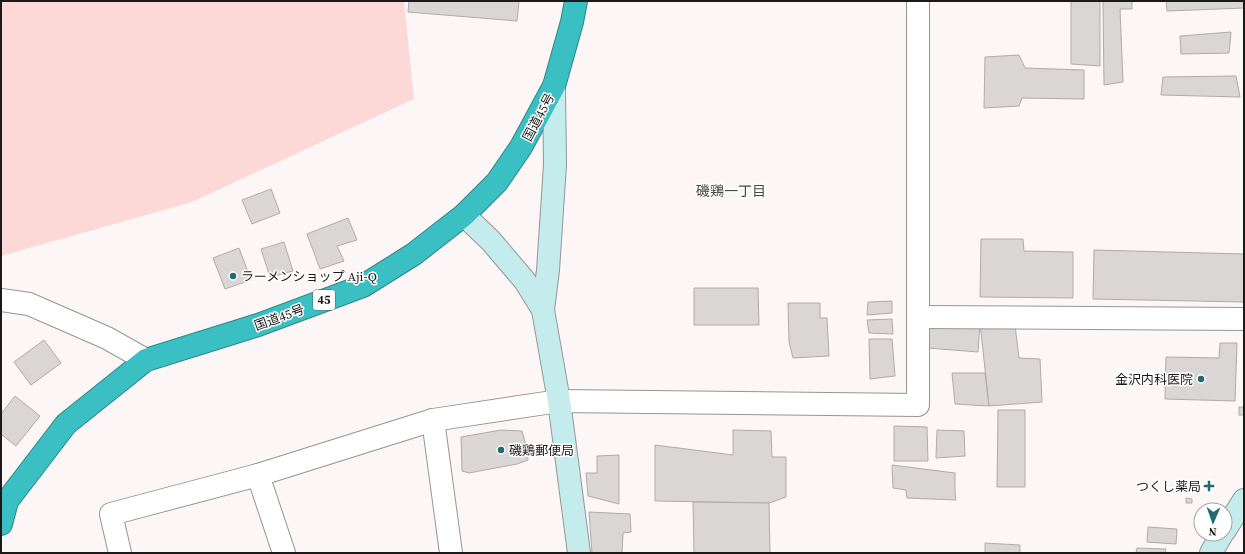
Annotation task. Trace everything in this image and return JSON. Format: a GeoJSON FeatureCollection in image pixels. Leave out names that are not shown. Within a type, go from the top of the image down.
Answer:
{"type":"FeatureCollection","features":[{"type":"Feature","properties":{"kind":"highway","name":"国道45号"},"geometry":{"type":"LineString","coordinates":[[1,524],[7,501],[66,424],[146,360],[258,325],[363,286],[414,254],[464,216],[497,182],[521,147],[554,86],[572,22],[576,1]]}},
{"type":"Feature","properties":{"kind":"street"},"geometry":{"type":"LineString","coordinates":[[120,553],[111,514],[258,475],[433,420],[559,401],[918,404],[918,1]]}},
{"type":"Feature","properties":{"kind":"street"},"geometry":{"type":"LineString","coordinates":[[554,86],[555,165],[548,270],[543,310],[559,401],[579,553]]}},
{"type":"Feature","properties":{"kind":"street"},"geometry":{"type":"LineString","coordinates":[[464,216],[491,241],[520,275],[543,310]]}},
{"type":"Feature","properties":{"kind":"street"},"geometry":{"type":"LineString","coordinates":[[1,300],[29,304],[107,338],[146,360]]}},
{"type":"Feature","properties":{"kind":"street"},"geometry":{"type":"LineString","coordinates":[[918,317],[1244,319]]}},
{"type":"Feature","properties":{"kind":"street"},"geometry":{"type":"LineString","coordinates":[[433,420],[451,553]]}},
{"type":"Feature","properties":{"kind":"street"},"geometry":{"type":"LineString","coordinates":[[258,475],[284,553]]}},
{"type":"Feature","properties":{"kind":"street"},"geometry":{"type":"LineString","coordinates":[[1233,517],[1244,500]]}},
{"type":"Feature","properties":{"kind":"street"},"geometry":{"type":"LineString","coordinates":[[1210,553],[1217,542]]}},
{"type":"Feature","properties":{"kind":"shaded area"},"geometry":{"type":"Polygon","coordinates":[[[1,1],[404,1],[414,99],[192,202],[1,256],[1,1]]]}},
{"type":"Feature","properties":{"kind":"building"},"geometry":{"type":"Polygon","coordinates":[[[409,1],[519,1],[517,21],[408,12],[409,1]]]}},
{"type":"Feature","properties":{"kind":"building"},"geometry":{"type":"Polygon","coordinates":[[[1071,1],[1100,1],[1100,66],[1071,64],[1071,1]]]}},
{"type":"Feature","properties":{"kind":"building"},"geometry":{"type":"Polygon","coordinates":[[[1103,1],[1132,1],[1132,9],[1120,9],[1123,82],[1104,85],[1103,1]]]}},
{"type":"Feature","properties":{"kind":"building"},"geometry":{"type":"Polygon","coordinates":[[[1166,1],[1244,1],[1244,8],[1167,11],[1166,1]]]}},
{"type":"Feature","properties":{"kind":"building"},"geometry":{"type":"Polygon","coordinates":[[[1231,32],[1229,53],[1181,54],[1180,36],[1231,32]]]}},
{"type":"Feature","properties":{"kind":"building"},"geometry":{"type":"Polygon","coordinates":[[[1019,55],[1025,68],[1084,70],[1084,99],[1022,98],[1019,106],[984,108],[985,57],[1019,55]]]}},
{"type":"Feature","properties":{"kind":"building"},"geometry":{"type":"Polygon","coordinates":[[[1236,76],[1240,97],[1161,95],[1163,77],[1236,76]]]}},
{"type":"Feature","properties":{"kind":"building"},"geometry":{"type":"Polygon","coordinates":[[[271,189],[280,213],[252,224],[242,200],[271,189]]]}},
{"type":"Feature","properties":{"kind":"building"},"geometry":{"type":"Polygon","coordinates":[[[348,218],[357,240],[337,246],[344,261],[320,269],[307,234],[348,218]]]}},
{"type":"Feature","properties":{"kind":"building"},"geometry":{"type":"Polygon","coordinates":[[[981,239],[1023,239],[1024,251],[1073,252],[1073,298],[980,297],[981,239]]]}},
{"type":"Feature","properties":{"kind":"building"},"geometry":{"type":"Polygon","coordinates":[[[284,242],[293,271],[270,277],[261,249],[284,242]]]}},
{"type":"Feature","properties":{"kind":"building"},"geometry":{"type":"Polygon","coordinates":[[[239,248],[251,280],[225,289],[213,258],[239,248]]]}},
{"type":"Feature","properties":{"kind":"building"},"geometry":{"type":"Polygon","coordinates":[[[1094,250],[1244,254],[1244,302],[1093,299],[1094,250]]]}},
{"type":"Feature","properties":{"kind":"building"},"geometry":{"type":"Polygon","coordinates":[[[694,288],[758,288],[759,325],[694,325],[694,288]]]}},
{"type":"Feature","properties":{"kind":"building"},"geometry":{"type":"Polygon","coordinates":[[[892,301],[892,313],[867,315],[868,302],[892,301]]]}},
{"type":"Feature","properties":{"kind":"building"},"geometry":{"type":"Polygon","coordinates":[[[788,303],[820,303],[820,318],[827,318],[829,356],[793,358],[789,342],[788,303]]]}},
{"type":"Feature","properties":{"kind":"building"},"geometry":{"type":"Polygon","coordinates":[[[1014,317],[1019,358],[1040,359],[1042,402],[989,406],[980,323],[1014,317]]]}},
{"type":"Feature","properties":{"kind":"building"},"geometry":{"type":"Polygon","coordinates":[[[892,319],[893,334],[869,333],[867,320],[892,319]]]}},
{"type":"Feature","properties":{"kind":"building"},"geometry":{"type":"Polygon","coordinates":[[[924,323],[980,323],[978,352],[928,348],[924,323]]]}},
{"type":"Feature","properties":{"kind":"building"},"geometry":{"type":"Polygon","coordinates":[[[869,339],[892,339],[895,376],[870,379],[869,339]]]}},
{"type":"Feature","properties":{"kind":"building"},"geometry":{"type":"Polygon","coordinates":[[[44,340],[61,363],[31,385],[14,362],[44,340]]]}},
{"type":"Feature","properties":{"kind":"building","name":"金沢内科医院"},"geometry":{"type":"Polygon","coordinates":[[[1220,343],[1237,343],[1235,401],[1165,399],[1166,357],[1219,358],[1220,343]]]}},
{"type":"Feature","properties":{"kind":"building"},"geometry":{"type":"Polygon","coordinates":[[[952,373],[985,373],[989,406],[955,404],[952,373]]]}},
{"type":"Feature","properties":{"kind":"building"},"geometry":{"type":"Polygon","coordinates":[[[15,396],[40,416],[16,446],[1,434],[1,414],[15,396]]]}},
{"type":"Feature","properties":{"kind":"building"},"geometry":{"type":"Polygon","coordinates":[[[1239,407],[1244,407],[1244,415],[1239,415],[1239,407]]]}},
{"type":"Feature","properties":{"kind":"building"},"geometry":{"type":"Polygon","coordinates":[[[998,410],[1025,410],[1025,487],[997,487],[998,410]]]}},
{"type":"Feature","properties":{"kind":"building"},"geometry":{"type":"Polygon","coordinates":[[[894,426],[927,427],[928,461],[894,461],[894,426]]]}},
{"type":"Feature","properties":{"kind":"building"},"geometry":{"type":"Polygon","coordinates":[[[501,430],[522,431],[527,449],[528,460],[517,464],[469,473],[462,471],[461,437],[501,430]]]}},
{"type":"Feature","properties":{"kind":"building"},"geometry":{"type":"Polygon","coordinates":[[[733,430],[771,431],[772,457],[786,457],[786,497],[769,503],[655,501],[655,445],[733,455],[733,430]]]}},
{"type":"Feature","properties":{"kind":"building"},"geometry":{"type":"Polygon","coordinates":[[[937,430],[964,431],[965,456],[936,458],[937,430]]]}},
{"type":"Feature","properties":{"kind":"building"},"geometry":{"type":"Polygon","coordinates":[[[619,455],[619,504],[588,496],[586,473],[597,473],[597,456],[619,455]]]}},
{"type":"Feature","properties":{"kind":"building"},"geometry":{"type":"Polygon","coordinates":[[[892,465],[955,473],[956,500],[907,498],[906,490],[893,488],[892,465]]]}},
{"type":"Feature","properties":{"kind":"building"},"geometry":{"type":"Polygon","coordinates":[[[1186,498],[1192,499],[1192,503],[1186,503],[1186,498]]]}},
{"type":"Feature","properties":{"kind":"building"},"geometry":{"type":"Polygon","coordinates":[[[693,502],[769,503],[770,553],[694,553],[693,502]]]}},
{"type":"Feature","properties":{"kind":"building"},"geometry":{"type":"Polygon","coordinates":[[[589,512],[630,514],[631,532],[623,533],[622,553],[592,553],[589,512]]]}},
{"type":"Feature","properties":{"kind":"building"},"geometry":{"type":"Polygon","coordinates":[[[1148,527],[1177,529],[1176,544],[1147,542],[1148,527]]]}},
{"type":"Feature","properties":{"kind":"building"},"geometry":{"type":"Polygon","coordinates":[[[985,543],[1020,545],[1020,553],[985,553],[985,543]]]}},
{"type":"Feature","properties":{"kind":"building"},"geometry":{"type":"Polygon","coordinates":[[[1137,548],[1166,549],[1165,553],[1136,553],[1137,548]]]}},
{"type":"Feature","properties":{"kind":"place","name":"ラーメンショップ Aji-Q"},"geometry":{"type":"Point","coordinates":[233,276]}},
{"type":"Feature","properties":{"kind":"place","name":"金沢内科医院"},"geometry":{"type":"Point","coordinates":[1201,379]}},
{"type":"Feature","properties":{"kind":"place","name":"磯鶏郵便局"},"geometry":{"type":"Point","coordinates":[501,450]}},
{"type":"Feature","properties":{"kind":"place","name":"つくし薬局"},"geometry":{"type":"Point","coordinates":[1209,486]}},
{"type":"Feature","properties":{"kind":"district","name":"磯鶏一丁目"},"geometry":{"type":"Point","coordinates":[731,191]}}]}
